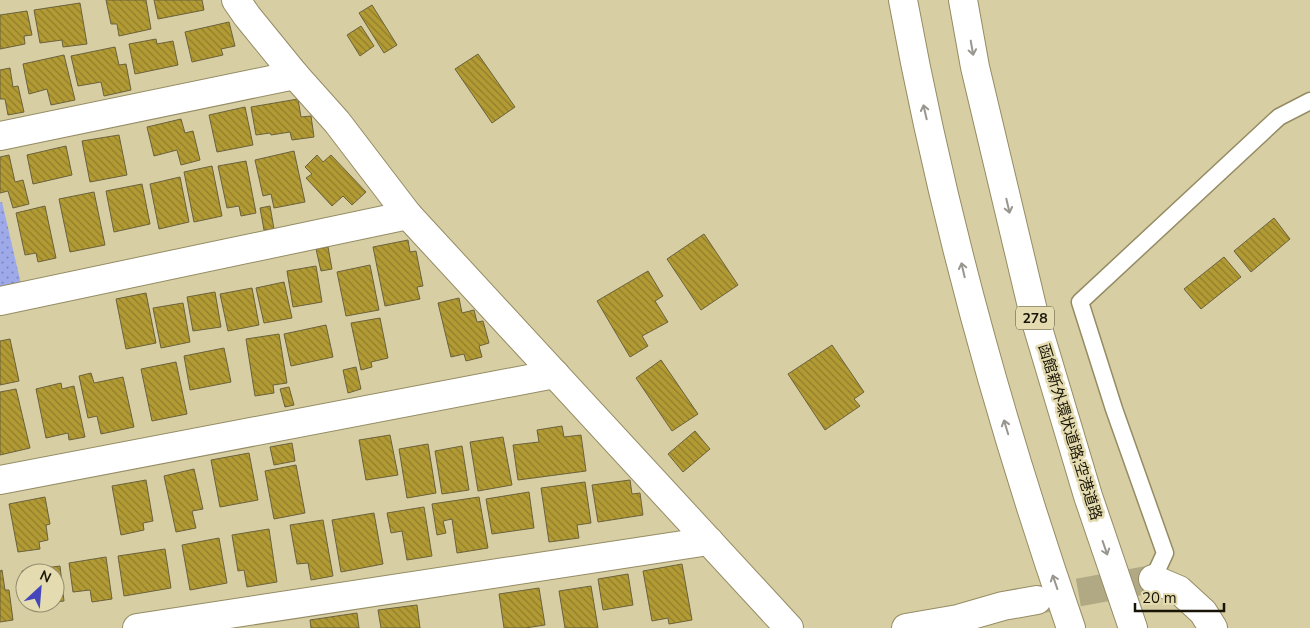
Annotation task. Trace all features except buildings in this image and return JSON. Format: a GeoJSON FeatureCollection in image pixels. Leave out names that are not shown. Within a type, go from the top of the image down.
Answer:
{"type":"FeatureCollection","features":[{"type":"Feature","properties":{"kind":"main road"},"geometry":{"type":"LineString","coordinates":[[236,0],[295,75],[337,122],[408,215],[789,628]]}},
{"type":"Feature","properties":{"kind":"main road"},"geometry":{"type":"LineString","coordinates":[[903,0],[917,78],[979,335],[1033,519],[1071,628]]}},
{"type":"Feature","properties":{"kind":"main road","name":"函館新外環状道路;空港道路"},"geometry":{"type":"LineString","coordinates":[[963,0],[975,68],[1034,315],[1088,496],[1133,628]]}},
{"type":"Feature","properties":{"kind":"main road"},"geometry":{"type":"LineString","coordinates":[[0,136],[295,75]]}},
{"type":"Feature","properties":{"kind":"main road"},"geometry":{"type":"LineString","coordinates":[[0,301],[408,215]]}},
{"type":"Feature","properties":{"kind":"main road"},"geometry":{"type":"LineString","coordinates":[[0,480],[555,374]]}},
{"type":"Feature","properties":{"kind":"main road"},"geometry":{"type":"LineString","coordinates":[[137,628],[709,541]]}},
{"type":"Feature","properties":{"kind":"main road"},"geometry":{"type":"LineString","coordinates":[[1153,580],[1179,590],[1203,612],[1213,628]]}},
{"type":"Feature","properties":{"kind":"main road"},"geometry":{"type":"LineString","coordinates":[[906,628],[958,619],[1003,606],[1037,600]]}},
{"type":"Feature","properties":{"kind":"lane"},"geometry":{"type":"LineString","coordinates":[[1153,580],[1165,553],[1114,409],[1080,302],[1279,117],[1310,101]]}},
{"type":"Feature","properties":{"kind":"shaded area"},"geometry":{"type":"Polygon","coordinates":[[[0,202],[2,202],[21,284],[0,288],[0,202]]]}},
{"type":"Feature","properties":{"kind":"tunnel"},"geometry":{"type":"LineString","coordinates":[[1037,600],[1153,579]]}}]}
